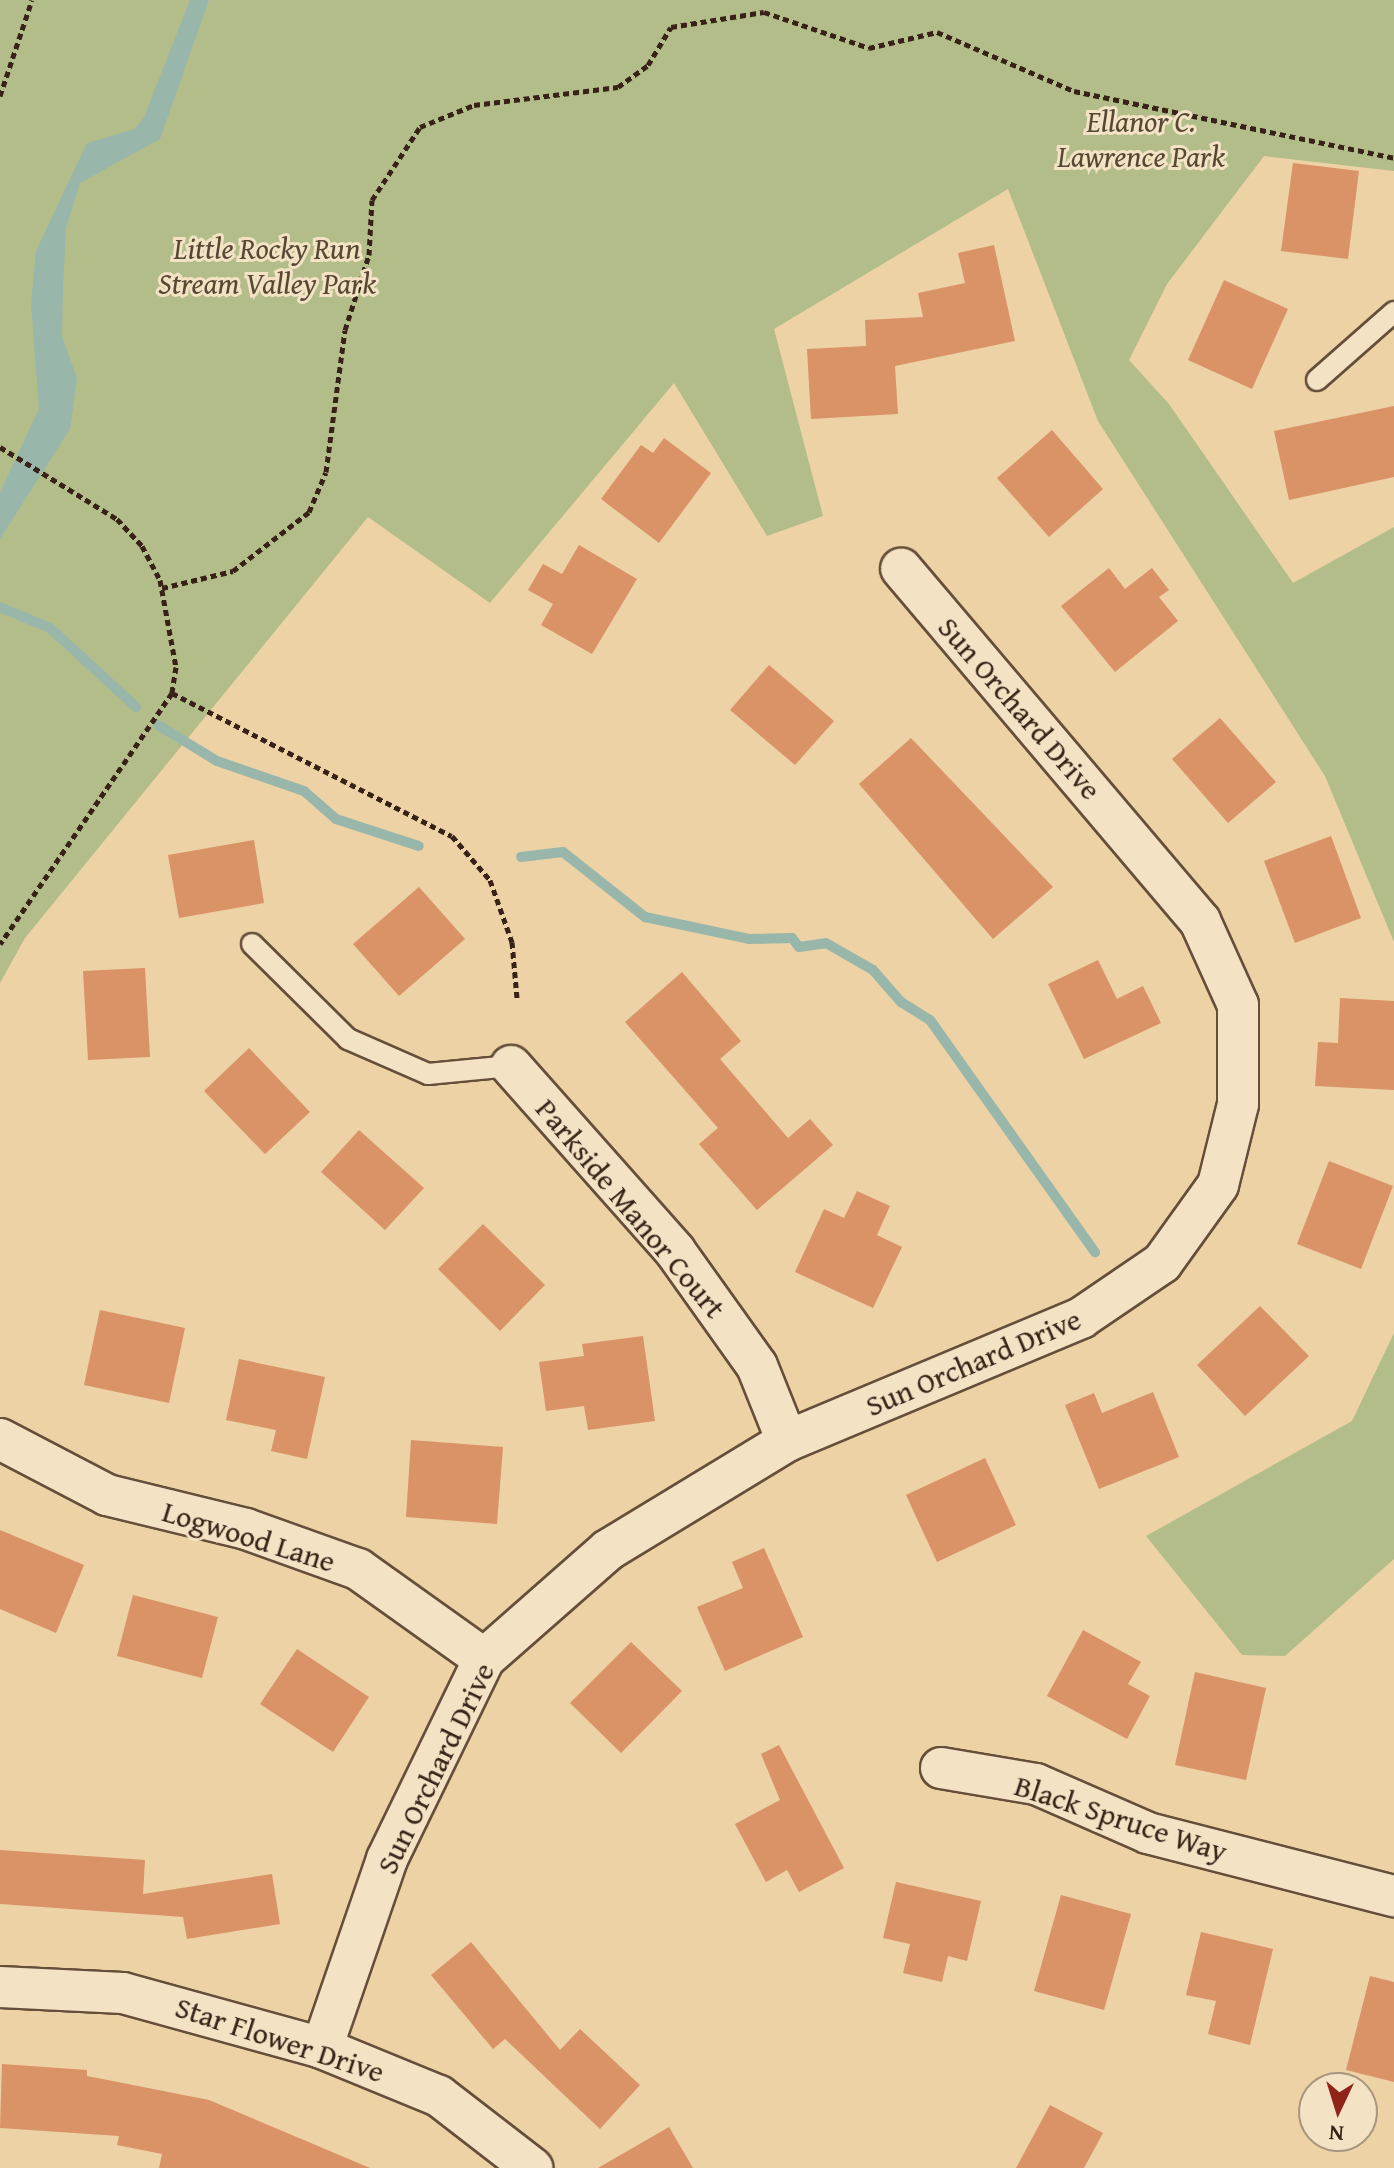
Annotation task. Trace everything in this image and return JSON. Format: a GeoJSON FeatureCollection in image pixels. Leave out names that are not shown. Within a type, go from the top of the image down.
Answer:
{"type":"FeatureCollection","features":[{"type":"Feature","properties":{"kind":"street","name":"Sun Orchard Drive"},"geometry":{"type":"LineString","coordinates":[[322,2048],[387,1859],[484,1659],[608,1550],[787,1441],[1081,1318],[1162,1263],[1218,1185],[1238,1104],[1238,1005],[1200,921],[901,569]]}},
{"type":"Feature","properties":{"kind":"street","name":"Parkside Manor Court"},"geometry":{"type":"LineString","coordinates":[[511,1066],[675,1251],[757,1366],[787,1441]]}},
{"type":"Feature","properties":{"kind":"street","name":"Logwood Lane"},"geometry":{"type":"LineString","coordinates":[[0,1439],[107,1495],[246,1529],[358,1569],[484,1659]]}},
{"type":"Feature","properties":{"kind":"street","name":"Black Spruce Way"},"geometry":{"type":"LineString","coordinates":[[941,1768],[1036,1784],[1148,1833],[1394,1896]]}},
{"type":"Feature","properties":{"kind":"street","name":"Star Flower Drive"},"geometry":{"type":"LineString","coordinates":[[0,1987],[123,1993],[322,2048],[439,2096],[532,2168]]}},
{"type":"Feature","properties":{"kind":"lane"},"geometry":{"type":"LineString","coordinates":[[1317,380],[1394,312]]}},
{"type":"Feature","properties":{"kind":"lane"},"geometry":{"type":"LineString","coordinates":[[252,944],[348,1039],[428,1074],[511,1066]]}},
{"type":"Feature","properties":{"kind":"path"},"geometry":{"type":"LineString","coordinates":[[0,96],[32,0]]}},
{"type":"Feature","properties":{"kind":"path"},"geometry":{"type":"LineString","coordinates":[[162,588],[233,571],[309,512],[326,472],[345,330],[369,255],[372,200],[420,127],[474,105],[618,87],[648,65],[671,27],[764,12],[869,48],[937,32],[1074,91],[1394,158]]}},
{"type":"Feature","properties":{"kind":"path"},"geometry":{"type":"LineString","coordinates":[[0,447],[60,490],[117,519],[142,546],[162,588],[176,667],[172,693],[0,944]]}},
{"type":"Feature","properties":{"kind":"path"},"geometry":{"type":"LineString","coordinates":[[172,693],[452,836],[490,880],[512,942],[517,998]]}},
{"type":"Feature","properties":{"kind":"green space","name":"Little Rocky Run Stream Valley Park"},"geometry":{"type":"Polygon","coordinates":[[[0,0],[1394,0],[1394,171],[1264,156],[1167,284],[1129,360],[1169,404],[1293,583],[1394,527],[1394,942],[1325,776],[1098,421],[1008,189],[774,329],[823,516],[767,536],[674,383],[490,603],[368,517],[25,938],[0,983],[0,0]]]}},
{"type":"Feature","properties":{"kind":"green space"},"geometry":{"type":"Polygon","coordinates":[[[1394,1333],[1394,1559],[1285,1656],[1242,1655],[1146,1536],[1352,1421],[1394,1333]]]}},
{"type":"Feature","properties":{"kind":"shaded area"},"geometry":{"type":"Polygon","coordinates":[[[190,0],[209,0],[160,139],[80,183],[66,228],[63,289],[62,336],[77,378],[70,429],[0,539],[0,492],[39,409],[31,304],[36,251],[87,143],[135,129],[144,117],[190,0]]]}},
{"type":"Feature","properties":{"kind":"building"},"geometry":{"type":"Polygon","coordinates":[[[1293,163],[1359,171],[1348,259],[1281,251],[1293,163]]]}},
{"type":"Feature","properties":{"kind":"building"},"geometry":{"type":"Polygon","coordinates":[[[994,245],[1015,341],[895,366],[898,414],[811,419],[807,349],[866,346],[865,320],[923,317],[918,293],[965,283],[958,253],[994,245]]]}},
{"type":"Feature","properties":{"kind":"building"},"geometry":{"type":"Polygon","coordinates":[[[1224,280],[1288,309],[1252,389],[1188,360],[1224,280]]]}},
{"type":"Feature","properties":{"kind":"building"},"geometry":{"type":"Polygon","coordinates":[[[1394,406],[1394,477],[1289,500],[1274,431],[1394,406]]]}},
{"type":"Feature","properties":{"kind":"building"},"geometry":{"type":"Polygon","coordinates":[[[1052,430],[1103,489],[1049,537],[997,478],[1052,430]]]}},
{"type":"Feature","properties":{"kind":"building"},"geometry":{"type":"Polygon","coordinates":[[[664,438],[711,473],[659,543],[601,499],[641,445],[653,453],[664,438]]]}},
{"type":"Feature","properties":{"kind":"building"},"geometry":{"type":"Polygon","coordinates":[[[579,545],[637,579],[592,654],[541,625],[553,604],[528,590],[543,564],[562,574],[579,545]]]}},
{"type":"Feature","properties":{"kind":"building"},"geometry":{"type":"Polygon","coordinates":[[[1109,568],[1125,589],[1152,568],[1169,590],[1159,597],[1178,621],[1115,672],[1061,606],[1109,568]]]}},
{"type":"Feature","properties":{"kind":"building"},"geometry":{"type":"Polygon","coordinates":[[[769,665],[834,721],[795,765],[730,710],[769,665]]]}},
{"type":"Feature","properties":{"kind":"building"},"geometry":{"type":"Polygon","coordinates":[[[1220,718],[1276,782],[1228,823],[1172,759],[1220,718]]]}},
{"type":"Feature","properties":{"kind":"building"},"geometry":{"type":"Polygon","coordinates":[[[911,738],[1053,887],[993,939],[859,784],[911,738]]]}},
{"type":"Feature","properties":{"kind":"building"},"geometry":{"type":"Polygon","coordinates":[[[1331,836],[1361,918],[1295,943],[1264,861],[1331,836]]]}},
{"type":"Feature","properties":{"kind":"building"},"geometry":{"type":"Polygon","coordinates":[[[254,840],[264,903],[179,918],[168,855],[254,840]]]}},
{"type":"Feature","properties":{"kind":"building"},"geometry":{"type":"Polygon","coordinates":[[[419,887],[465,939],[399,996],[353,944],[419,887]]]}},
{"type":"Feature","properties":{"kind":"building"},"geometry":{"type":"Polygon","coordinates":[[[1098,960],[1117,999],[1143,986],[1161,1023],[1084,1059],[1048,984],[1098,960]]]}},
{"type":"Feature","properties":{"kind":"building"},"geometry":{"type":"Polygon","coordinates":[[[145,968],[150,1057],[88,1060],[83,971],[145,968]]]}},
{"type":"Feature","properties":{"kind":"building"},"geometry":{"type":"Polygon","coordinates":[[[682,972],[741,1041],[720,1059],[788,1138],[810,1119],[833,1145],[757,1210],[699,1144],[718,1128],[625,1022],[682,972]]]}},
{"type":"Feature","properties":{"kind":"building"},"geometry":{"type":"Polygon","coordinates":[[[1340,998],[1394,1001],[1394,1090],[1315,1086],[1318,1042],[1338,1043],[1340,998]]]}},
{"type":"Feature","properties":{"kind":"building"},"geometry":{"type":"Polygon","coordinates":[[[249,1048],[310,1112],[265,1154],[204,1091],[249,1048]]]}},
{"type":"Feature","properties":{"kind":"building"},"geometry":{"type":"Polygon","coordinates":[[[359,1130],[424,1188],[385,1230],[321,1172],[359,1130]]]}},
{"type":"Feature","properties":{"kind":"building"},"geometry":{"type":"Polygon","coordinates":[[[1329,1161],[1393,1186],[1361,1269],[1297,1244],[1329,1161]]]}},
{"type":"Feature","properties":{"kind":"building"},"geometry":{"type":"Polygon","coordinates":[[[857,1191],[890,1206],[877,1235],[902,1247],[873,1308],[795,1272],[824,1209],[844,1218],[857,1191]]]}},
{"type":"Feature","properties":{"kind":"building"},"geometry":{"type":"Polygon","coordinates":[[[483,1224],[545,1285],[500,1331],[438,1269],[483,1224]]]}},
{"type":"Feature","properties":{"kind":"building"},"geometry":{"type":"Polygon","coordinates":[[[1260,1306],[1309,1356],[1245,1416],[1197,1365],[1260,1306]]]}},
{"type":"Feature","properties":{"kind":"building"},"geometry":{"type":"Polygon","coordinates":[[[100,1310],[185,1328],[169,1403],[84,1385],[100,1310]]]}},
{"type":"Feature","properties":{"kind":"building"},"geometry":{"type":"Polygon","coordinates":[[[643,1336],[655,1421],[588,1430],[584,1406],[546,1411],[539,1362],[584,1356],[582,1344],[643,1336]]]}},
{"type":"Feature","properties":{"kind":"building"},"geometry":{"type":"Polygon","coordinates":[[[239,1359],[325,1377],[307,1459],[271,1451],[276,1430],[226,1420],[239,1359]]]}},
{"type":"Feature","properties":{"kind":"building"},"geometry":{"type":"Polygon","coordinates":[[[1153,1392],[1179,1457],[1099,1489],[1065,1405],[1094,1393],[1102,1413],[1153,1392]]]}},
{"type":"Feature","properties":{"kind":"building"},"geometry":{"type":"Polygon","coordinates":[[[411,1440],[503,1447],[497,1524],[406,1517],[411,1440]]]}},
{"type":"Feature","properties":{"kind":"building"},"geometry":{"type":"Polygon","coordinates":[[[985,1458],[1016,1525],[937,1562],[906,1495],[985,1458]]]}},
{"type":"Feature","properties":{"kind":"building"},"geometry":{"type":"Polygon","coordinates":[[[0,1530],[84,1565],[56,1633],[0,1609],[0,1530]]]}},
{"type":"Feature","properties":{"kind":"building"},"geometry":{"type":"Polygon","coordinates":[[[764,1548],[803,1637],[725,1671],[697,1607],[743,1588],[732,1562],[764,1548]]]}},
{"type":"Feature","properties":{"kind":"building"},"geometry":{"type":"Polygon","coordinates":[[[133,1595],[218,1617],[202,1678],[117,1656],[133,1595]]]}},
{"type":"Feature","properties":{"kind":"building"},"geometry":{"type":"Polygon","coordinates":[[[1083,1630],[1141,1662],[1128,1684],[1150,1696],[1127,1739],[1047,1696],[1083,1630]]]}},
{"type":"Feature","properties":{"kind":"building"},"geometry":{"type":"Polygon","coordinates":[[[631,1642],[682,1691],[621,1753],[570,1703],[631,1642]]]}},
{"type":"Feature","properties":{"kind":"building"},"geometry":{"type":"Polygon","coordinates":[[[297,1649],[369,1697],[333,1752],[260,1704],[297,1649]]]}},
{"type":"Feature","properties":{"kind":"building"},"geometry":{"type":"Polygon","coordinates":[[[1195,1672],[1266,1688],[1246,1780],[1175,1765],[1195,1672]]]}},
{"type":"Feature","properties":{"kind":"building"},"geometry":{"type":"Polygon","coordinates":[[[779,1745],[844,1868],[799,1892],[787,1870],[766,1882],[735,1824],[780,1800],[761,1754],[779,1745]]]}},
{"type":"Feature","properties":{"kind":"building"},"geometry":{"type":"Polygon","coordinates":[[[0,1850],[145,1860],[143,1894],[272,1874],[280,1924],[187,1939],[183,1917],[0,1904],[0,1850]]]}},
{"type":"Feature","properties":{"kind":"building"},"geometry":{"type":"Polygon","coordinates":[[[896,1882],[981,1901],[967,1961],[948,1956],[942,1982],[903,1973],[910,1944],[883,1938],[896,1882]]]}},
{"type":"Feature","properties":{"kind":"building"},"geometry":{"type":"Polygon","coordinates":[[[1061,1895],[1131,1914],[1104,2010],[1034,1991],[1061,1895]]]}},
{"type":"Feature","properties":{"kind":"building"},"geometry":{"type":"Polygon","coordinates":[[[1201,1932],[1273,1949],[1250,2045],[1208,2034],[1216,2001],[1186,1995],[1201,1932]]]}},
{"type":"Feature","properties":{"kind":"building"},"geometry":{"type":"Polygon","coordinates":[[[471,1942],[560,2050],[580,2029],[640,2085],[600,2129],[505,2039],[493,2049],[431,1975],[471,1942]]]}},
{"type":"Feature","properties":{"kind":"building"},"geometry":{"type":"Polygon","coordinates":[[[1370,1976],[1394,1982],[1394,2082],[1378,2078],[1378,2072],[1346,2070],[1370,1976]]]}},
{"type":"Feature","properties":{"kind":"building"},"geometry":{"type":"Polygon","coordinates":[[[2,2064],[87,2070],[87,2076],[209,2100],[370,2168],[159,2168],[162,2154],[117,2145],[119,2136],[0,2128],[2,2064]]]}},
{"type":"Feature","properties":{"kind":"building"},"geometry":{"type":"Polygon","coordinates":[[[1050,2105],[1103,2133],[1084,2168],[1016,2168],[1050,2105]]]}},
{"type":"Feature","properties":{"kind":"building"},"geometry":{"type":"Polygon","coordinates":[[[669,2127],[693,2168],[598,2168],[669,2127]]]}},
{"type":"Feature","properties":{"kind":"waterway"},"geometry":{"type":"LineString","coordinates":[[0,607],[50,628],[136,707]]}},
{"type":"Feature","properties":{"kind":"waterway"},"geometry":{"type":"LineString","coordinates":[[158,725],[217,761],[304,791],[336,819],[419,846]]}},
{"type":"Feature","properties":{"kind":"waterway"},"geometry":{"type":"LineString","coordinates":[[521,857],[563,852],[645,917],[749,939],[792,938],[799,947],[826,943],[873,970],[901,1002],[930,1020],[1095,1252]]}},
{"type":"Feature","properties":{"kind":"park label","name":"Ellanor C. Lawrence Park"},"geometry":{"type":"Point","coordinates":[1141,138]}}]}
